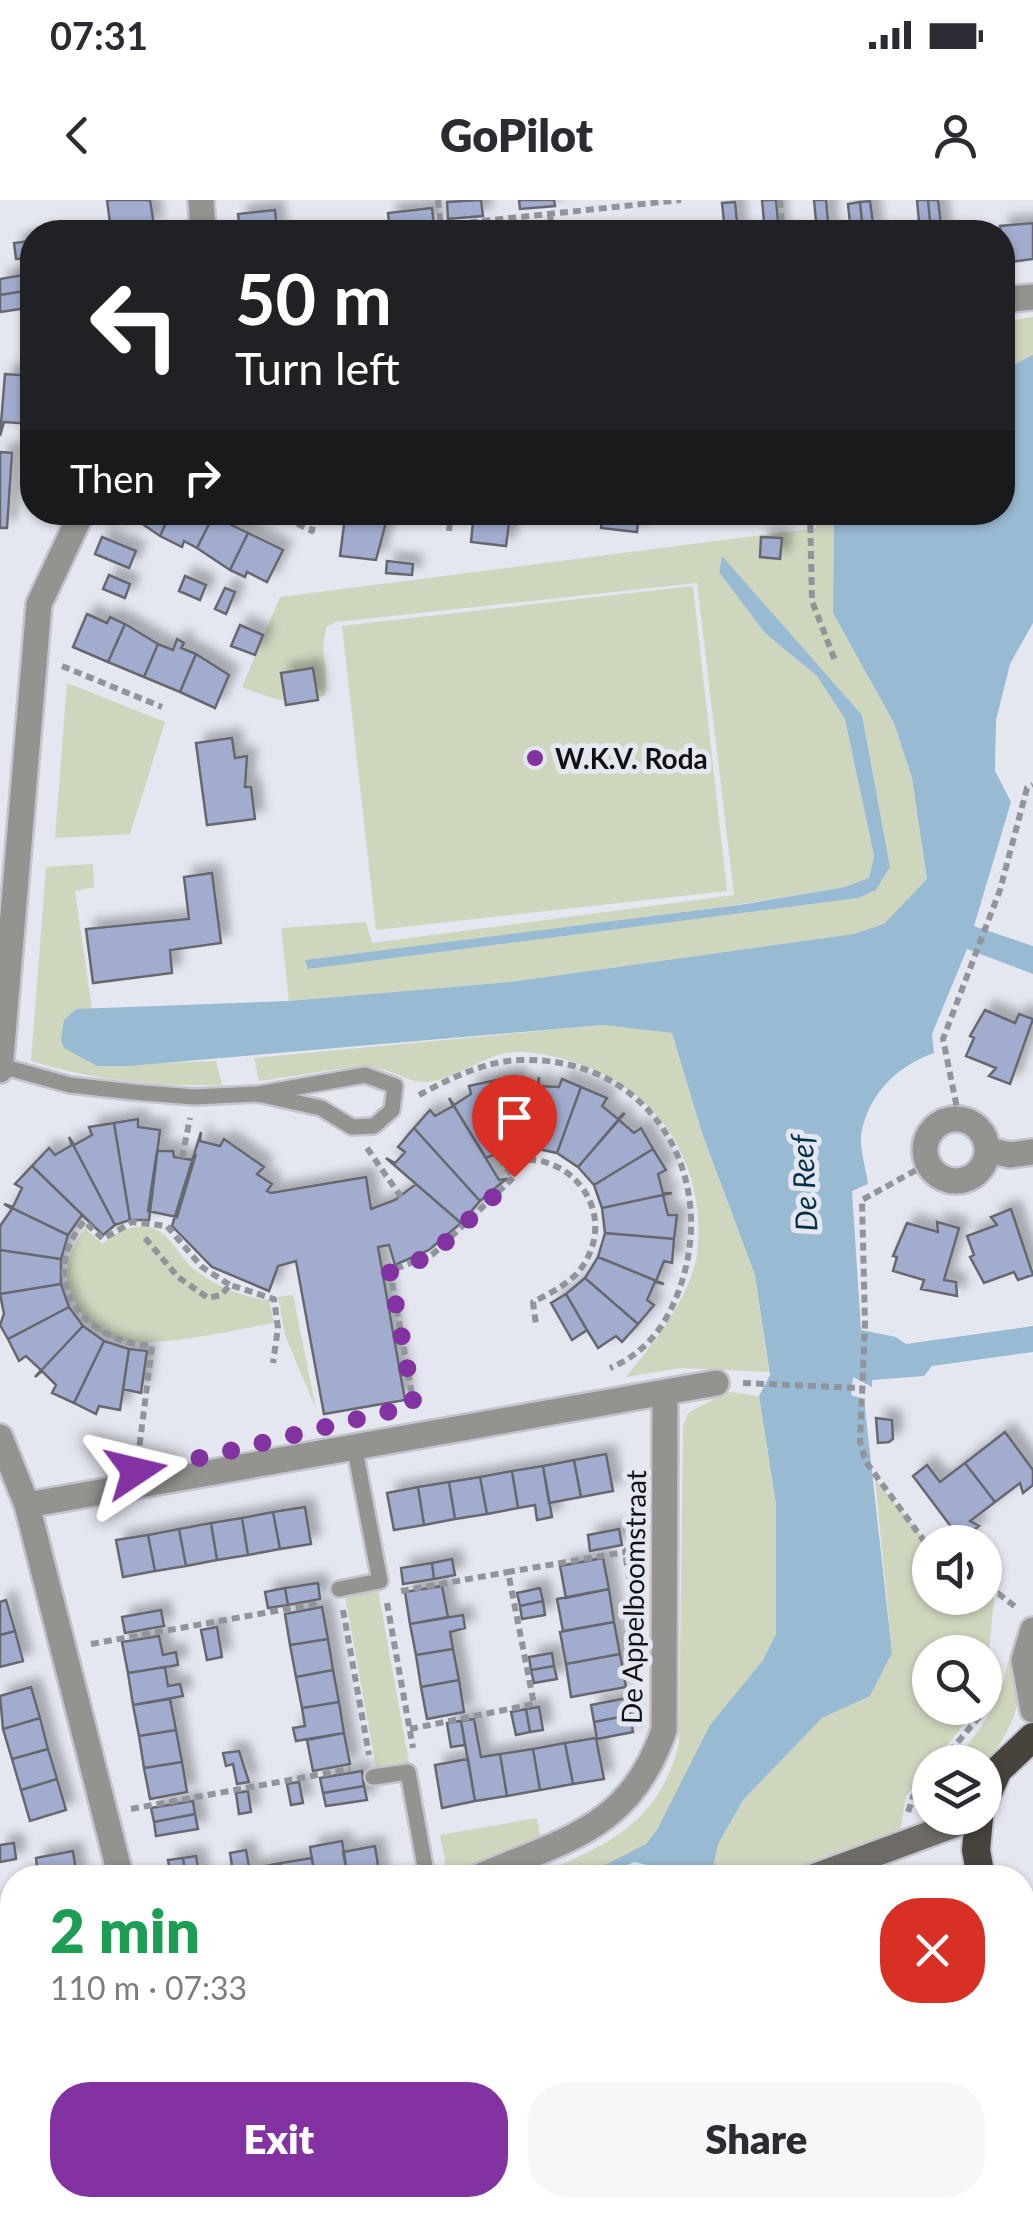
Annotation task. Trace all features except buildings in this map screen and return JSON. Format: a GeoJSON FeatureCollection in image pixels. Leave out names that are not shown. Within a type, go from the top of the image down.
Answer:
{"type":"FeatureCollection","features":[{"type":"Feature","properties":{"kind":"highway"},"geometry":{"type":"LineString","coordinates":[[1002,1766],[1033,1737]]}},
{"type":"Feature","properties":{"kind":"highway"},"geometry":{"type":"LineString","coordinates":[[976,1835],[979,1865]]}},
{"type":"Feature","properties":{"kind":"main road"},"geometry":{"type":"LineString","coordinates":[[846,1865],[929,1835]]}},
{"type":"Feature","properties":{"kind":"street"},"geometry":{"type":"LineString","coordinates":[[1,1068],[39,604],[76,525]]}},
{"type":"Feature","properties":{"kind":"street"},"geometry":{"type":"LineString","coordinates":[[959,1118],[984,1135],[988,1150],[981,1170],[963,1181],[942,1178],[927,1164],[925,1142],[938,1124],[959,1118]]}},
{"type":"Feature","properties":{"kind":"street"},"geometry":{"type":"LineString","coordinates":[[988,1150],[1010,1155],[1033,1152]]}},
{"type":"Feature","properties":{"kind":"street"},"geometry":{"type":"LineString","coordinates":[[27,1505],[716,1383]]}},
{"type":"Feature","properties":{"kind":"street","name":"De Appelboomstraat"},"geometry":{"type":"LineString","coordinates":[[506,1865],[590,1828],[626,1802],[650,1771],[664,1730],[665,1394]]}},
{"type":"Feature","properties":{"kind":"street"},"geometry":{"type":"LineString","coordinates":[[0,1438],[27,1505],[118,1865]]}},
{"type":"Feature","properties":{"kind":"street"},"geometry":{"type":"LineString","coordinates":[[1027,1621],[1024,1660],[1033,1710]]}},
{"type":"Feature","properties":{"kind":"lane"},"geometry":{"type":"LineString","coordinates":[[1,1068],[70,1085],[194,1097],[258,1094],[366,1076],[395,1086],[392,1110],[374,1126],[352,1127],[321,1108],[258,1094]]}},
{"type":"Feature","properties":{"kind":"lane"},"geometry":{"type":"LineString","coordinates":[[340,1594],[380,1581],[354,1450]]}},
{"type":"Feature","properties":{"kind":"lane"},"geometry":{"type":"LineString","coordinates":[[372,1771],[408,1772],[425,1865]]}},
{"type":"Feature","properties":{"kind":"path"},"geometry":{"type":"LineString","coordinates":[[495,220],[681,200]]}},
{"type":"Feature","properties":{"kind":"path"},"geometry":{"type":"LineString","coordinates":[[550,214],[551,220]]}},
{"type":"Feature","properties":{"kind":"path"},"geometry":{"type":"LineString","coordinates":[[448,531],[449,525]]}},
{"type":"Feature","properties":{"kind":"path"},"geometry":{"type":"LineString","coordinates":[[810,525],[812,601],[836,663]]}},
{"type":"Feature","properties":{"kind":"path"},"geometry":{"type":"LineString","coordinates":[[33,654],[162,708]]}},
{"type":"Feature","properties":{"kind":"path"},"geometry":{"type":"LineString","coordinates":[[959,1118],[943,1038],[1000,890],[1030,786]]}},
{"type":"Feature","properties":{"kind":"path"},"geometry":{"type":"LineString","coordinates":[[392,1110],[485,1065],[518,1060],[566,1063],[595,1072],[646,1107],[674,1142],[686,1178],[693,1249],[669,1315],[654,1338],[615,1366],[599,1372]]}},
{"type":"Feature","properties":{"kind":"path"},"geometry":{"type":"LineString","coordinates":[[182,1158],[194,1097]]}},
{"type":"Feature","properties":{"kind":"path"},"geometry":{"type":"LineString","coordinates":[[352,1127],[401,1197]]}},
{"type":"Feature","properties":{"kind":"path"},"geometry":{"type":"LineString","coordinates":[[414,1406],[407,1348],[390,1272],[432,1255],[459,1234],[514,1177],[503,1164],[518,1158],[541,1159],[578,1180],[593,1214],[594,1235],[588,1258],[570,1282],[533,1302],[536,1326]]}},
{"type":"Feature","properties":{"kind":"path"},"geometry":{"type":"LineString","coordinates":[[912,1525],[866,1462],[860,1441],[862,1200],[927,1164]]}},
{"type":"Feature","properties":{"kind":"path"},"geometry":{"type":"LineString","coordinates":[[136,1471],[151,1380],[152,1346],[103,1335],[72,1302],[65,1259],[84,1221],[103,1239],[132,1222],[167,1226],[202,1267],[230,1286],[274,1298],[278,1328],[274,1363]]}},
{"type":"Feature","properties":{"kind":"path"},"geometry":{"type":"LineString","coordinates":[[145,1238],[178,1277],[208,1298],[220,1296],[230,1286]]}},
{"type":"Feature","properties":{"kind":"path"},"geometry":{"type":"LineString","coordinates":[[756,1383],[858,1388]]}},
{"type":"Feature","properties":{"kind":"path"},"geometry":{"type":"LineString","coordinates":[[395,1410],[432,1403]]}},
{"type":"Feature","properties":{"kind":"path"},"geometry":{"type":"LineString","coordinates":[[408,1772],[415,1760],[385,1594],[625,1552]]}},
{"type":"Feature","properties":{"kind":"path"},"geometry":{"type":"LineString","coordinates":[[410,1728],[534,1704],[508,1572]]}},
{"type":"Feature","properties":{"kind":"path"},"geometry":{"type":"LineString","coordinates":[[64,1649],[340,1594],[372,1771],[108,1814]]}},
{"type":"Feature","properties":{"kind":"path"},"geometry":{"type":"LineString","coordinates":[[1002,1597],[1027,1621]]}},
{"type":"Feature","properties":{"kind":"path"},"geometry":{"type":"LineString","coordinates":[[955,1745],[972,1725]]}},
{"type":"Feature","properties":{"kind":"green space"},"geometry":{"type":"Polygon","coordinates":[[[1033,317],[1033,355],[1015,364],[1015,320],[1033,317]]]}},
{"type":"Feature","properties":{"kind":"green space"},"geometry":{"type":"Polygon","coordinates":[[[834,525],[833,613],[894,723],[912,778],[927,879],[884,925],[854,934],[510,982],[289,1001],[281,928],[366,922],[372,943],[734,895],[697,583],[336,622],[327,626],[325,637],[325,695],[294,702],[242,687],[280,597],[834,525]],[[722,557],[719,572],[765,633],[817,676],[845,719],[874,856],[869,878],[845,887],[722,907],[306,960],[308,969],[858,898],[876,890],[890,867],[862,715],[722,557]]]}},
{"type":"Feature","properties":{"kind":"green space","name":"W.K.V. Roda"},"geometry":{"type":"Polygon","coordinates":[[[693,586],[727,891],[376,930],[342,626],[693,586]]]}},
{"type":"Feature","properties":{"kind":"green space"},"geometry":{"type":"Polygon","coordinates":[[[67,683],[165,722],[130,834],[55,838],[67,683]]]}},
{"type":"Feature","properties":{"kind":"green space"},"geometry":{"type":"Polygon","coordinates":[[[93,864],[94,887],[75,891],[92,1009],[64,1020],[98,1065],[216,1061],[222,1085],[125,1081],[31,1061],[46,867],[93,864]]]}},
{"type":"Feature","properties":{"kind":"green space"},"geometry":{"type":"Polygon","coordinates":[[[603,1025],[672,1033],[702,1133],[755,1275],[769,1372],[680,1368],[626,1377],[674,1312],[688,1284],[696,1260],[698,1225],[688,1169],[676,1141],[659,1117],[614,1080],[557,1057],[512,1052],[425,1082],[379,1069],[359,1068],[259,1081],[254,1058],[603,1025]]]}},
{"type":"Feature","properties":{"kind":"green space"},"geometry":{"type":"Polygon","coordinates":[[[145,1226],[162,1233],[189,1265],[212,1282],[240,1294],[269,1300],[274,1323],[147,1342],[111,1338],[98,1331],[82,1314],[71,1293],[67,1276],[75,1243],[85,1228],[102,1244],[124,1229],[145,1226]]]}},
{"type":"Feature","properties":{"kind":"green space"},"geometry":{"type":"Polygon","coordinates":[[[293,1295],[316,1409],[285,1335],[278,1297],[293,1295]]]}},
{"type":"Feature","properties":{"kind":"green space"},"geometry":{"type":"Polygon","coordinates":[[[715,1390],[759,1396],[776,1504],[776,1634],[763,1660],[710,1725],[668,1812],[646,1844],[605,1865],[560,1865],[604,1844],[642,1815],[670,1772],[679,1743],[683,1426],[688,1413],[714,1399],[715,1390]]]}},
{"type":"Feature","properties":{"kind":"green space"},"geometry":{"type":"Polygon","coordinates":[[[875,1479],[913,1525],[912,1615],[992,1615],[991,1635],[912,1635],[912,1725],[963,1725],[947,1745],[912,1745],[912,1789],[906,1796],[900,1832],[808,1865],[703,1865],[743,1800],[767,1772],[822,1718],[870,1696],[892,1653],[875,1479]]]}},
{"type":"Feature","properties":{"kind":"green space"},"geometry":{"type":"Polygon","coordinates":[[[378,1590],[409,1762],[376,1768],[345,1596],[378,1590]]]}},
{"type":"Feature","properties":{"kind":"green space"},"geometry":{"type":"Polygon","coordinates":[[[1008,1660],[1015,1673],[1018,1700],[1002,1741],[999,1745],[967,1745],[982,1725],[1002,1725],[1008,1660]]]}},
{"type":"Feature","properties":{"kind":"green space"},"geometry":{"type":"Polygon","coordinates":[[[537,1818],[541,1841],[479,1865],[446,1865],[440,1835],[537,1818]]]}},
{"type":"Feature","properties":{"kind":"water","name":"De Reef"},"geometry":{"type":"Polygon","coordinates":[[[1033,355],[1033,623],[1010,664],[996,720],[995,771],[1011,802],[974,926],[1033,946],[1033,974],[967,949],[932,1034],[934,1053],[898,1073],[872,1103],[861,1136],[868,1184],[852,1191],[861,1330],[896,1337],[906,1344],[1033,1326],[1033,1352],[932,1366],[924,1376],[872,1380],[872,1387],[853,1377],[851,1395],[864,1399],[892,1653],[870,1696],[822,1718],[743,1800],[718,1844],[714,1865],[605,1865],[646,1844],[658,1828],[710,1725],[763,1660],[776,1634],[776,1504],[759,1396],[770,1375],[755,1275],[702,1133],[672,1033],[603,1025],[97,1066],[64,1048],[64,1020],[76,1009],[289,1001],[510,982],[854,934],[884,924],[927,879],[912,778],[894,723],[833,613],[834,525],[1015,525],[1015,364],[1033,355]]]}},
{"type":"Feature","properties":{"kind":"water"},"geometry":{"type":"Polygon","coordinates":[[[722,556],[862,715],[890,867],[876,890],[858,898],[308,969],[305,960],[739,905],[845,887],[869,878],[874,856],[845,719],[817,676],[765,633],[719,572],[722,556]]]}},
{"type":"Feature","properties":{"kind":"place","name":"W.K.V. Roda"},"geometry":{"type":"Point","coordinates":[535,758]}},
{"type":"Feature","properties":{"kind":"route"},"geometry":{"type":"LineString","coordinates":[[136,1471],[216,1457],[301,1430],[414,1406],[390,1272],[432,1255],[459,1234],[514,1177]]}}]}
